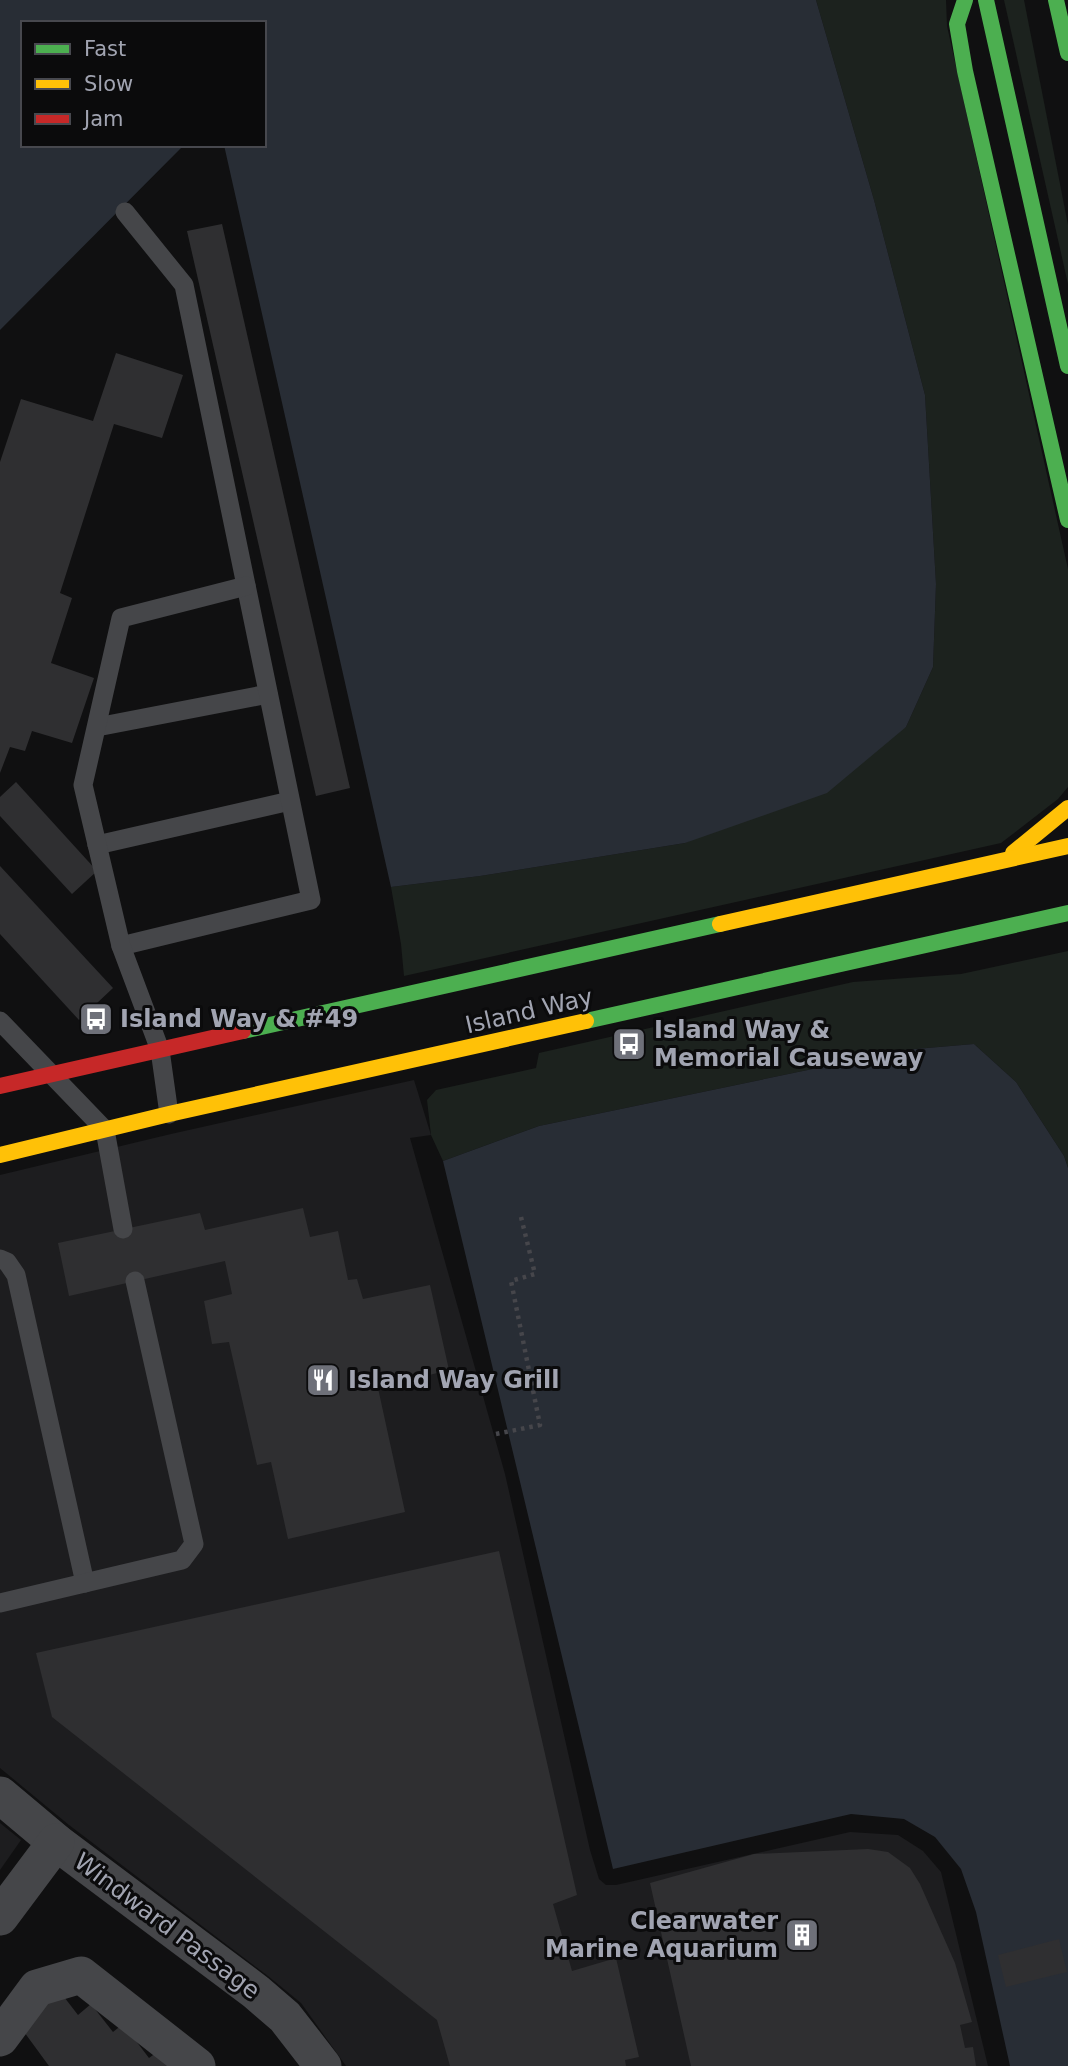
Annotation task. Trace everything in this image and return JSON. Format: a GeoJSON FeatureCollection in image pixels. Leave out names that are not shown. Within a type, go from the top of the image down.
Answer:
{"type":"FeatureCollection","features":[{"type":"Feature","properties":{"kind":"street"},"geometry":{"type":"LineString","coordinates":[[965,0],[957,24],[965,71],[1068,520]]}},
{"type":"Feature","properties":{"kind":"street"},"geometry":{"type":"LineString","coordinates":[[986,0],[1068,366]]}},
{"type":"Feature","properties":{"kind":"street"},"geometry":{"type":"LineString","coordinates":[[1056,0],[1068,53]]}},
{"type":"Feature","properties":{"kind":"street"},"geometry":{"type":"LineString","coordinates":[[1007,858],[1068,808]]}},
{"type":"Feature","properties":{"kind":"street","name":"Island Way"},"geometry":{"type":"LineString","coordinates":[[0,1086],[1068,846]]}},
{"type":"Feature","properties":{"kind":"street","name":"Island Way"},"geometry":{"type":"LineString","coordinates":[[0,1155],[169,1114],[1068,913]]}},
{"type":"Feature","properties":{"kind":"street"},"geometry":{"type":"LineString","coordinates":[[1014,926],[1068,930]]}},
{"type":"Feature","properties":{"kind":"street","name":"Windward Passage"},"geometry":{"type":"LineString","coordinates":[[0,1796],[56,1842],[256,1992],[285,2017],[323,2066]]}},
{"type":"Feature","properties":{"kind":"street"},"geometry":{"type":"LineString","coordinates":[[0,1917],[56,1842]]}},
{"type":"Feature","properties":{"kind":"street"},"geometry":{"type":"LineString","coordinates":[[0,2038],[37,1988],[80,1975],[197,2066]]}},
{"type":"Feature","properties":{"kind":"lane"},"geometry":{"type":"LineString","coordinates":[[121,946],[311,900],[184,285],[125,212]]}},
{"type":"Feature","properties":{"kind":"lane"},"geometry":{"type":"LineString","coordinates":[[169,1114],[160,1050],[121,946],[83,785],[121,618],[246,586]]}},
{"type":"Feature","properties":{"kind":"lane"},"geometry":{"type":"LineString","coordinates":[[97,727],[268,694]]}},
{"type":"Feature","properties":{"kind":"lane"},"geometry":{"type":"LineString","coordinates":[[97,845],[290,801]]}},
{"type":"Feature","properties":{"kind":"lane"},"geometry":{"type":"LineString","coordinates":[[0,1021],[105,1130],[122,1229]]}},
{"type":"Feature","properties":{"kind":"lane"},"geometry":{"type":"LineString","coordinates":[[0,1259],[7,1262],[16,1275],[85,1583]]}},
{"type":"Feature","properties":{"kind":"lane"},"geometry":{"type":"LineString","coordinates":[[0,1603],[182,1560],[194,1545],[135,1281]]}},
{"type":"Feature","properties":{"kind":"path"},"geometry":{"type":"LineString","coordinates":[[496,1434],[540,1425],[511,1281],[535,1274],[521,1217]]}},
{"type":"Feature","properties":{"kind":"shaded area"},"geometry":{"type":"Polygon","coordinates":[[[0,0],[816,0],[874,200],[925,395],[936,584],[933,667],[906,727],[827,793],[685,843],[480,876],[391,887],[224,147],[266,147],[266,21],[21,21],[21,147],[182,147],[0,330],[0,0]]]}},
{"type":"Feature","properties":{"kind":"shaded area"},"geometry":{"type":"Polygon","coordinates":[[[816,0],[946,0],[947,26],[1068,569],[1068,787],[1058,799],[1001,843],[404,976],[391,887],[480,876],[685,843],[906,727],[933,667],[936,584],[925,395],[874,200],[816,0]]]}},
{"type":"Feature","properties":{"kind":"shaded area"},"geometry":{"type":"Polygon","coordinates":[[[1004,0],[1024,0],[1068,225],[1068,284],[1004,0]]]}},
{"type":"Feature","properties":{"kind":"shaded area"},"geometry":{"type":"Polygon","coordinates":[[[1068,951],[1068,1168],[1064,1156],[1016,1082],[974,1044],[904,1050],[539,1126],[443,1161],[431,1135],[427,1100],[436,1090],[536,1068],[539,1053],[853,982],[961,974],[1068,951]]]}},
{"type":"Feature","properties":{"kind":"shaded area"},"geometry":{"type":"Polygon","coordinates":[[[974,1044],[1016,1082],[1064,1156],[1068,1168],[1068,2066],[1010,2066],[976,1912],[961,1869],[935,1837],[904,1819],[851,1814],[613,1869],[443,1161],[539,1126],[904,1050],[974,1044]]]}},
{"type":"Feature","properties":{"kind":"shaded area"},"geometry":{"type":"Polygon","coordinates":[[[414,1080],[431,1135],[410,1138],[505,1474],[590,1850],[599,1879],[606,1885],[616,1885],[850,1832],[898,1835],[923,1851],[941,1872],[988,2066],[346,2066],[301,2003],[69,1825],[0,1768],[0,1175],[414,1080]]]}},
{"type":"Feature","properties":{"kind":"shaded area"},"geometry":{"type":"Polygon","coordinates":[[[0,1823],[21,1840],[0,1870],[0,1823]]]}},
{"type":"Feature","properties":{"kind":"building"},"geometry":{"type":"Polygon","coordinates":[[[222,224],[350,788],[316,796],[187,231],[222,224]]]}},
{"type":"Feature","properties":{"kind":"building"},"geometry":{"type":"Polygon","coordinates":[[[116,353],[183,375],[162,438],[114,424],[60,593],[72,598],[51,663],[94,678],[72,743],[32,731],[25,751],[10,747],[0,773],[0,462],[21,399],[93,421],[116,353]]]}},
{"type":"Feature","properties":{"kind":"building"},"geometry":{"type":"Polygon","coordinates":[[[16,782],[97,871],[72,894],[0,816],[0,797],[16,782]]]}},
{"type":"Feature","properties":{"kind":"building"},"geometry":{"type":"Polygon","coordinates":[[[0,866],[113,988],[79,1020],[0,934],[0,866]]]}},
{"type":"Feature","properties":{"kind":"building","name":"Island Way Grill"},"geometry":{"type":"Polygon","coordinates":[[[303,1208],[310,1237],[338,1231],[348,1280],[357,1279],[363,1299],[430,1285],[449,1370],[378,1388],[405,1512],[288,1539],[271,1462],[257,1465],[229,1342],[212,1344],[204,1301],[232,1294],[225,1261],[69,1296],[58,1243],[200,1213],[205,1230],[303,1208]]]}},
{"type":"Feature","properties":{"kind":"building"},"geometry":{"type":"Polygon","coordinates":[[[499,1551],[577,1895],[553,1904],[572,1971],[616,1958],[639,2057],[625,2060],[626,2066],[450,2066],[437,2020],[52,1717],[36,1653],[499,1551]]]}},
{"type":"Feature","properties":{"kind":"building","name":"Clearwater Marine Aquarium"},"geometry":{"type":"Polygon","coordinates":[[[868,1849],[888,1852],[910,1868],[920,1884],[955,1963],[972,2022],[960,2025],[965,2048],[973,2047],[976,2066],[691,2066],[650,1883],[754,1854],[868,1849]]]}},
{"type":"Feature","properties":{"kind":"building"},"geometry":{"type":"Polygon","coordinates":[[[1059,1939],[1067,1972],[1006,1987],[998,1955],[1059,1939]]]}},
{"type":"Feature","properties":{"kind":"building"},"geometry":{"type":"Polygon","coordinates":[[[61,1993],[78,2015],[91,2004],[113,2032],[123,2024],[149,2058],[160,2050],[173,2066],[49,2066],[19,2025],[61,1993]]]}},
{"type":"Feature","properties":{"kind":"traffic: fast"},"geometry":{"type":"LineString","coordinates":[[965,0],[957,24],[965,71],[1068,520]]}},
{"type":"Feature","properties":{"kind":"traffic: fast"},"geometry":{"type":"LineString","coordinates":[[986,0],[1068,366]]}},
{"type":"Feature","properties":{"kind":"traffic: fast"},"geometry":{"type":"LineString","coordinates":[[1056,0],[1068,53]]}},
{"type":"Feature","properties":{"kind":"traffic: fast"},"geometry":{"type":"LineString","coordinates":[[586,1021],[1068,913]]}},
{"type":"Feature","properties":{"kind":"traffic: fast"},"geometry":{"type":"LineString","coordinates":[[243,1031],[720,924]]}},
{"type":"Feature","properties":{"kind":"traffic: slow"},"geometry":{"type":"LineString","coordinates":[[1013,853],[1068,808]]}},
{"type":"Feature","properties":{"kind":"traffic: slow"},"geometry":{"type":"LineString","coordinates":[[720,924],[1068,846]]}},
{"type":"Feature","properties":{"kind":"traffic: slow"},"geometry":{"type":"LineString","coordinates":[[0,1155],[169,1114],[586,1021]]}},
{"type":"Feature","properties":{"kind":"traffic: jam"},"geometry":{"type":"LineString","coordinates":[[0,1086],[243,1031]]}},
{"type":"Feature","properties":{"kind":"place","name":"Island Way & #49"},"geometry":{"type":"Point","coordinates":[96,1019]}},
{"type":"Feature","properties":{"kind":"place","name":"Island Way & Memorial Causeway"},"geometry":{"type":"Point","coordinates":[629,1044]}},
{"type":"Feature","properties":{"kind":"place","name":"Island Way Grill"},"geometry":{"type":"Point","coordinates":[323,1380]}},
{"type":"Feature","properties":{"kind":"place","name":"Clearwater Marine Aquarium"},"geometry":{"type":"Point","coordinates":[802,1935]}}]}
